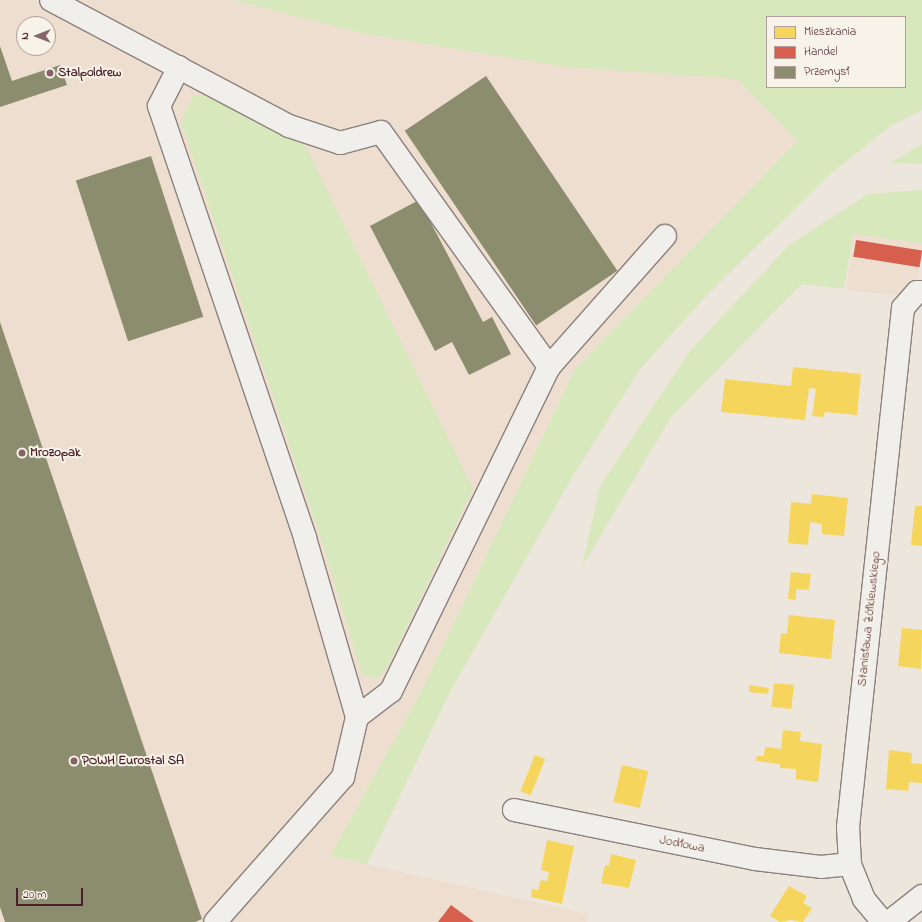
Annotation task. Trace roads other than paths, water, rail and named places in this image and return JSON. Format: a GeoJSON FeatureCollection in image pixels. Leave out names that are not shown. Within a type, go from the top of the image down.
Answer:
{"type":"FeatureCollection","features":[{"type":"Feature","properties":{"kind":"street"},"geometry":{"type":"LineString","coordinates":[[51,0],[290,126],[340,143],[381,132],[549,367]]}},
{"type":"Feature","properties":{"kind":"street"},"geometry":{"type":"LineString","coordinates":[[179,67],[159,106],[305,538],[357,717],[343,777],[216,922]]}},
{"type":"Feature","properties":{"kind":"street"},"geometry":{"type":"LineString","coordinates":[[357,717],[391,691],[549,367],[665,236]]}},
{"type":"Feature","properties":{"kind":"street","name":"Stanisława Żółkiewskiego"},"geometry":{"type":"LineString","coordinates":[[883,922],[864,899],[850,864],[848,827],[903,308],[917,292],[922,292]]}},
{"type":"Feature","properties":{"kind":"street","name":"Jodłowa"},"geometry":{"type":"LineString","coordinates":[[514,810],[755,859],[821,867],[850,864]]}},
{"type":"Feature","properties":{"kind":"street"},"geometry":{"type":"LineString","coordinates":[[889,922],[922,896]]}},
{"type":"Feature","properties":{"kind":"place","name":"Stalpoldrew"},"geometry":{"type":"Point","coordinates":[50,73]}},
{"type":"Feature","properties":{"kind":"place","name":"Mrozopak"},"geometry":{"type":"Point","coordinates":[22,453]}},
{"type":"Feature","properties":{"kind":"place","name":"POWH Eurostal SA"},"geometry":{"type":"Point","coordinates":[74,761]}}]}
